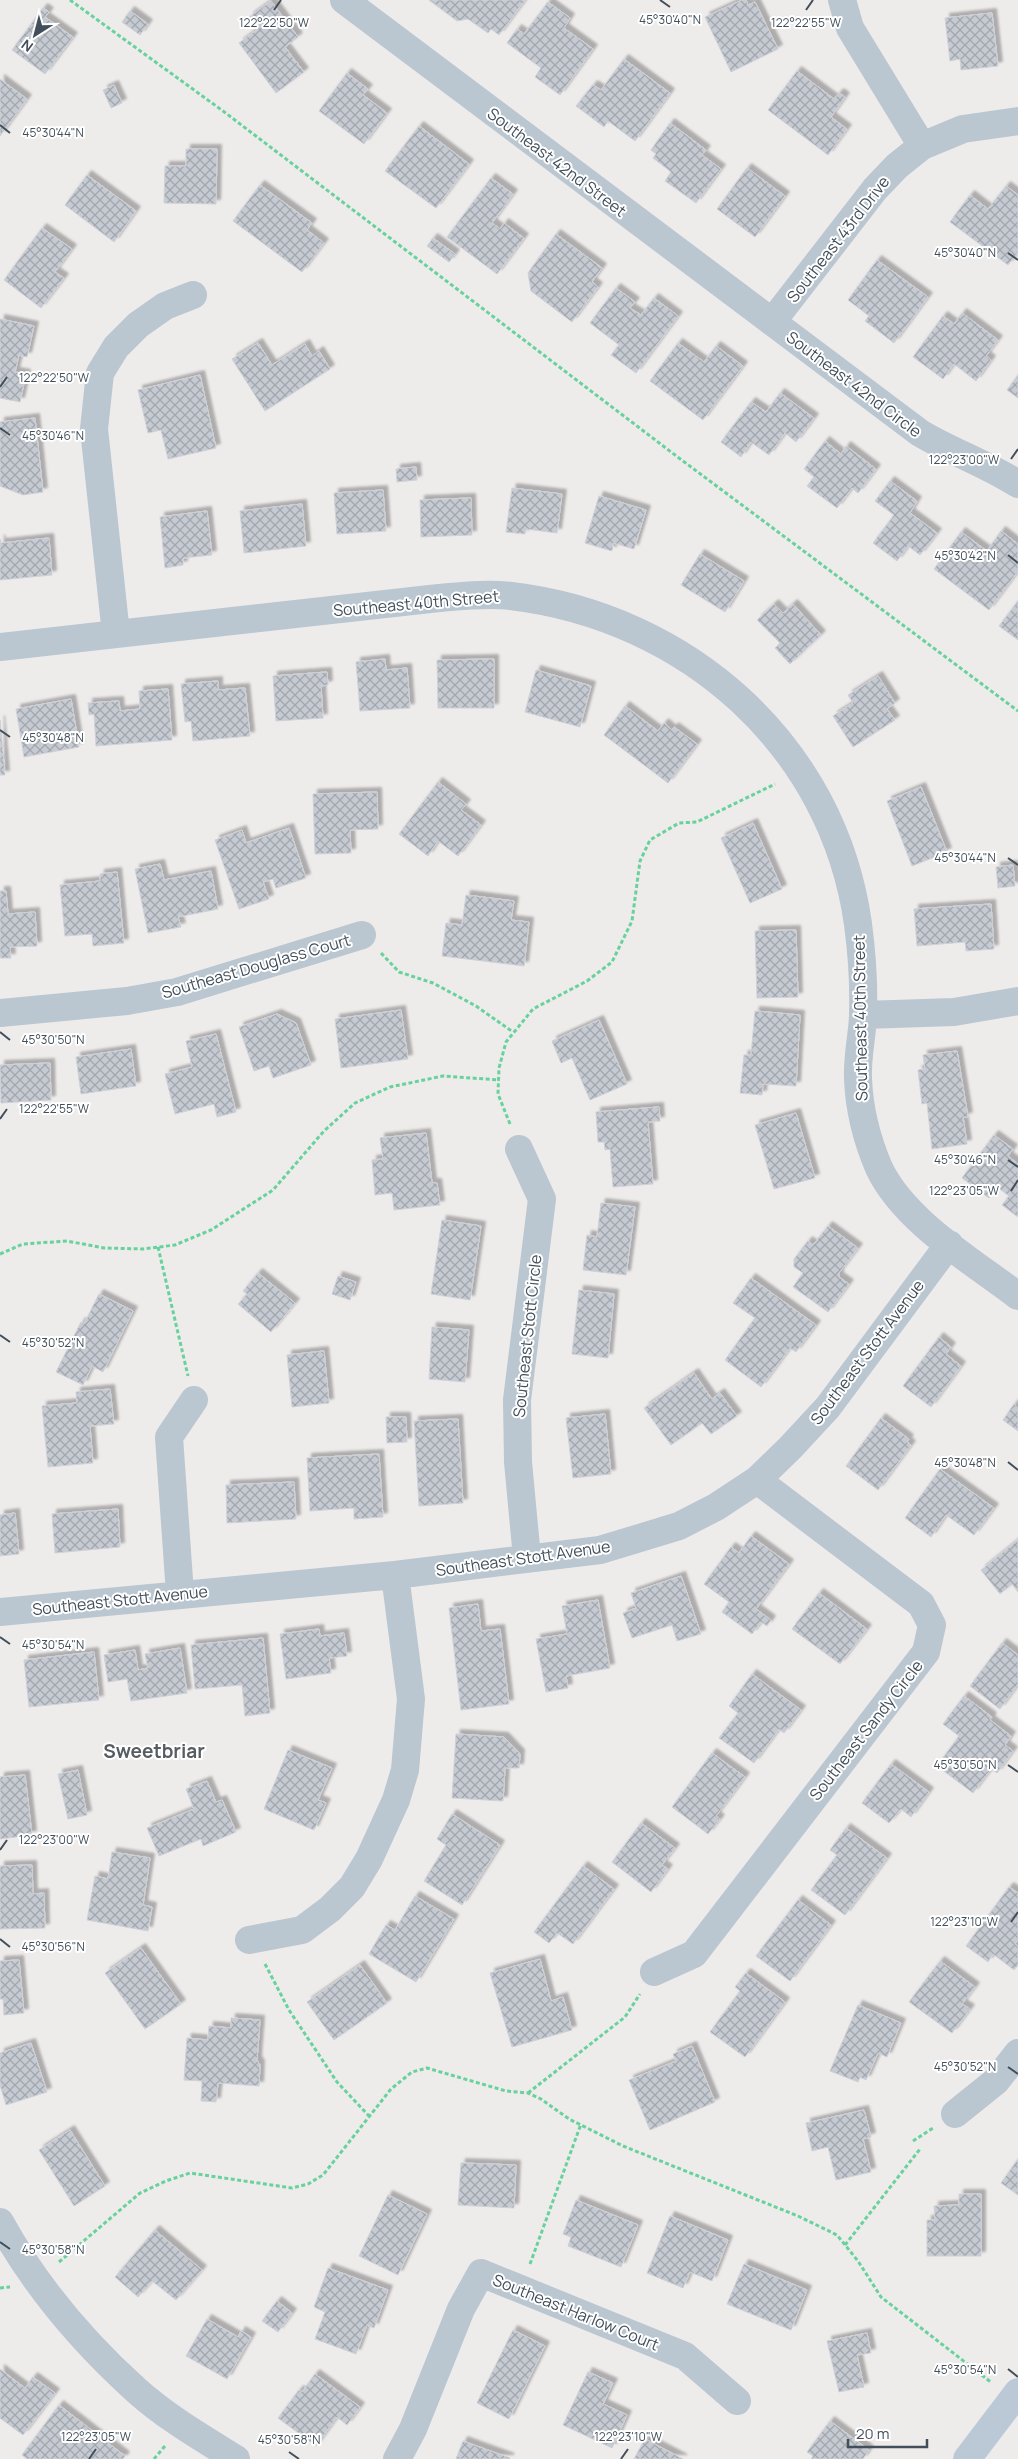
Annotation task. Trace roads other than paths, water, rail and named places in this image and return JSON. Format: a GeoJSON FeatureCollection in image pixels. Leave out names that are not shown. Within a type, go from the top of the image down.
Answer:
{"type":"FeatureCollection","features":[{"type":"Feature","properties":{"kind":"main road"},"geometry":{"type":"LineString","coordinates":[[967,2459],[1015,2395]]}},
{"type":"Feature","properties":{"kind":"street","name":"Southeast 42nd Street"},"geometry":{"type":"LineString","coordinates":[[344,0],[772,322]]}},
{"type":"Feature","properties":{"kind":"street"},"geometry":{"type":"LineString","coordinates":[[842,0],[850,28],[922,146]]}},
{"type":"Feature","properties":{"kind":"street","name":"Southeast 43rd Drive"},"geometry":{"type":"LineString","coordinates":[[772,322],[874,189],[897,166],[922,146],[963,129],[1018,121]]}},
{"type":"Feature","properties":{"kind":"street"},"geometry":{"type":"LineString","coordinates":[[116,634],[94,429],[100,373],[116,347],[138,325],[165,306],[193,295]]}},
{"type":"Feature","properties":{"kind":"street","name":"Southeast 42nd Circle"},"geometry":{"type":"LineString","coordinates":[[772,322],[920,433],[948,450],[1004,475],[1018,484]]}},
{"type":"Feature","properties":{"kind":"street","name":"Southeast 40th Street"},"geometry":{"type":"LineString","coordinates":[[0,647],[439,598],[508,595],[565,605],[608,619],[642,633],[695,662],[725,684],[752,709],[814,793],[836,840],[849,879],[858,922],[862,960],[863,1015],[858,1077],[862,1112],[869,1140],[880,1170],[915,1216],[1018,1296]]}},
{"type":"Feature","properties":{"kind":"street","name":"Southeast Douglass Court"},"geometry":{"type":"LineString","coordinates":[[0,1013],[127,1001],[177,992],[362,935]]}},
{"type":"Feature","properties":{"kind":"street"},"geometry":{"type":"LineString","coordinates":[[863,1015],[954,1012],[1018,1001]]}},
{"type":"Feature","properties":{"kind":"street","name":"Southeast Stott Circle"},"geometry":{"type":"LineString","coordinates":[[520,1149],[542,1199],[517,1400],[518,1462],[527,1558]]}},
{"type":"Feature","properties":{"kind":"street","name":"Southeast Stott Avenue"},"geometry":{"type":"LineString","coordinates":[[0,1612],[395,1575],[600,1550],[679,1526],[716,1507],[757,1480],[828,1407],[949,1244]]}},
{"type":"Feature","properties":{"kind":"street"},"geometry":{"type":"LineString","coordinates":[[180,1594],[168,1437],[194,1400]]}},
{"type":"Feature","properties":{"kind":"street","name":"Southeast Sandy Circle"},"geometry":{"type":"LineString","coordinates":[[654,1972],[694,1954],[926,1652],[932,1625],[921,1604],[757,1480]]}},
{"type":"Feature","properties":{"kind":"street"},"geometry":{"type":"LineString","coordinates":[[249,1940],[302,1930],[330,1909],[352,1886],[369,1859],[396,1800],[405,1770],[411,1699],[395,1575]]}},
{"type":"Feature","properties":{"kind":"street"},"geometry":{"type":"LineString","coordinates":[[954,2114],[996,2081],[1018,2053]]}},
{"type":"Feature","properties":{"kind":"street"},"geometry":{"type":"LineString","coordinates":[[0,2222],[67,2318],[103,2358],[137,2391],[174,2419],[236,2459]]}},
{"type":"Feature","properties":{"kind":"street","name":"Southeast Harlow Court"},"geometry":{"type":"LineString","coordinates":[[397,2459],[414,2429],[461,2308],[481,2273],[685,2356],[737,2401]]}},
{"type":"Feature","properties":{"kind":"district","name":"Sweetbriar"},"geometry":{"type":"Point","coordinates":[154,1751]}}]}
